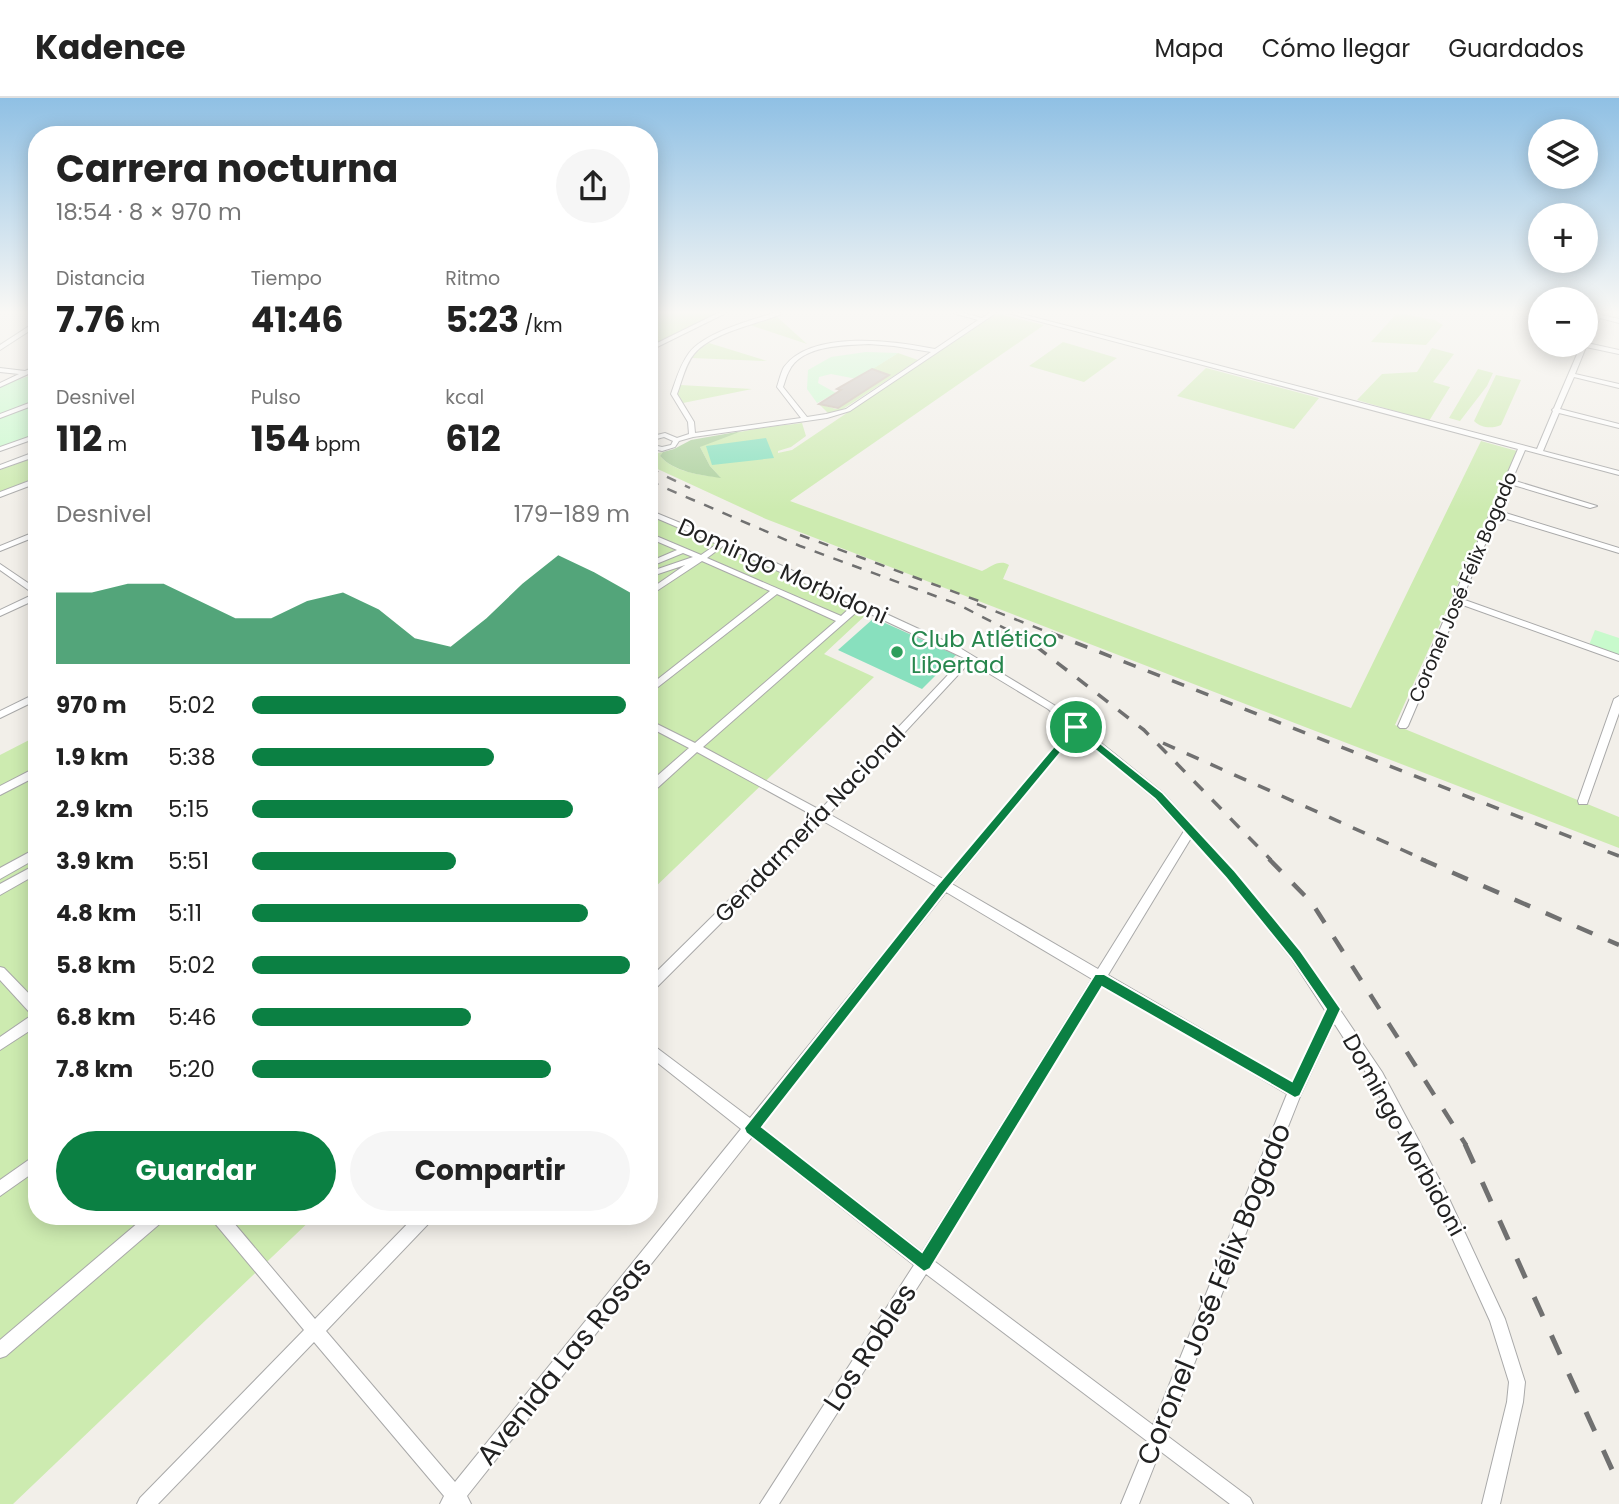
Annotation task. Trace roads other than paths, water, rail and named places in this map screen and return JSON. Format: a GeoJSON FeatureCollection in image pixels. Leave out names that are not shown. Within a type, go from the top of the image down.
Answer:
{"type":"FeatureCollection","features":[{"type":"Feature","properties":{"kind":"street"},"geometry":{"type":"LineString","coordinates":[[0,385],[17,379]]}},
{"type":"Feature","properties":{"kind":"street"},"geometry":{"type":"LineString","coordinates":[[680,379],[674,394],[691,422],[692,435]]}},
{"type":"Feature","properties":{"kind":"street"},"geometry":{"type":"LineString","coordinates":[[782,379],[780,387],[805,419]]}},
{"type":"Feature","properties":{"kind":"street"},"geometry":{"type":"LineString","coordinates":[[658,437],[665,435],[677,440],[692,435],[848,410],[894,379]]}},
{"type":"Feature","properties":{"kind":"street"},"geometry":{"type":"LineString","coordinates":[[1259,379],[1619,473]]}},
{"type":"Feature","properties":{"kind":"street","name":"Coronel José Félix Bogado"},"geometry":{"type":"LineString","coordinates":[[1539,452],[1570,379]]}},
{"type":"Feature","properties":{"kind":"street"},"geometry":{"type":"LineString","coordinates":[[1587,379],[1619,386]]}},
{"type":"Feature","properties":{"kind":"street"},"geometry":{"type":"LineString","coordinates":[[0,416],[28,405]]}},
{"type":"Feature","properties":{"kind":"street"},"geometry":{"type":"LineString","coordinates":[[1555,410],[1619,426]]}},
{"type":"Feature","properties":{"kind":"street"},"geometry":{"type":"LineString","coordinates":[[0,449],[28,439]]}},
{"type":"Feature","properties":{"kind":"street"},"geometry":{"type":"LineString","coordinates":[[658,448],[667,449],[676,444],[677,440]]}},
{"type":"Feature","properties":{"kind":"street","name":"Coronel José Félix Bogado"},"geometry":{"type":"LineString","coordinates":[[1402,726],[1522,448]]}},
{"type":"Feature","properties":{"kind":"street"},"geometry":{"type":"LineString","coordinates":[[0,467],[28,456]]}},
{"type":"Feature","properties":{"kind":"street"},"geometry":{"type":"LineString","coordinates":[[1508,481],[1593,506]]}},
{"type":"Feature","properties":{"kind":"street"},"geometry":{"type":"LineString","coordinates":[[0,495],[26,484]]}},
{"type":"Feature","properties":{"kind":"street"},"geometry":{"type":"LineString","coordinates":[[1496,513],[1619,551]]}},
{"type":"Feature","properties":{"kind":"street","name":"Domingo Morbidoni"},"geometry":{"type":"LineString","coordinates":[[658,516],[859,605],[969,658],[1051,707],[1159,796],[1230,874],[1296,954],[1334,1009],[1404,1124],[1497,1319],[1517,1382],[1515,1402],[1491,1504]]}},
{"type":"Feature","properties":{"kind":"street"},"geometry":{"type":"LineString","coordinates":[[0,549],[28,537]]}},
{"type":"Feature","properties":{"kind":"street"},"geometry":{"type":"LineString","coordinates":[[658,539],[842,620]]}},
{"type":"Feature","properties":{"kind":"street"},"geometry":{"type":"LineString","coordinates":[[658,588],[723,543]]}},
{"type":"Feature","properties":{"kind":"street"},"geometry":{"type":"LineString","coordinates":[[658,561],[684,550]]}},
{"type":"Feature","properties":{"kind":"street"},"geometry":{"type":"LineString","coordinates":[[658,571],[702,558]]}},
{"type":"Feature","properties":{"kind":"street"},"geometry":{"type":"LineString","coordinates":[[0,566],[28,587]]}},
{"type":"Feature","properties":{"kind":"street"},"geometry":{"type":"LineString","coordinates":[[658,684],[777,590]]}},
{"type":"Feature","properties":{"kind":"street"},"geometry":{"type":"LineString","coordinates":[[0,613],[28,599]]}},
{"type":"Feature","properties":{"kind":"street"},"geometry":{"type":"LineString","coordinates":[[1457,600],[1619,658]]}},
{"type":"Feature","properties":{"kind":"street"},"geometry":{"type":"LineString","coordinates":[[658,781],[859,605]]}},
{"type":"Feature","properties":{"kind":"street","name":"Gendarmería Nacional"},"geometry":{"type":"LineString","coordinates":[[658,978],[821,816],[969,658]]}},
{"type":"Feature","properties":{"kind":"street"},"geometry":{"type":"LineString","coordinates":[[1583,801],[1619,699]]}},
{"type":"Feature","properties":{"kind":"street"},"geometry":{"type":"LineString","coordinates":[[0,715],[28,701]]}},
{"type":"Feature","properties":{"kind":"street"},"geometry":{"type":"LineString","coordinates":[[658,727],[699,747],[821,816],[1295,1091]]}},
{"type":"Feature","properties":{"kind":"street","name":"Avenida Las Rosas"},"geometry":{"type":"LineString","coordinates":[[455,1501],[943,887],[1076,727]]}},
{"type":"Feature","properties":{"kind":"street"},"geometry":{"type":"LineString","coordinates":[[0,791],[28,776]]}},
{"type":"Feature","properties":{"kind":"street","name":"Los Robles"},"geometry":{"type":"LineString","coordinates":[[769,1504],[924,1264],[1190,831]]}},
{"type":"Feature","properties":{"kind":"street"},"geometry":{"type":"LineString","coordinates":[[0,874],[28,857]]}},
{"type":"Feature","properties":{"kind":"street"},"geometry":{"type":"LineString","coordinates":[[0,890],[28,873]]}},
{"type":"Feature","properties":{"kind":"street"},"geometry":{"type":"LineString","coordinates":[[0,972],[28,1002]]}},
{"type":"Feature","properties":{"kind":"street","name":"Coronel José Félix Bogado"},"geometry":{"type":"LineString","coordinates":[[1130,1504],[1295,1091],[1334,1009]]}},
{"type":"Feature","properties":{"kind":"street"},"geometry":{"type":"LineString","coordinates":[[0,1044],[28,1025]]}},
{"type":"Feature","properties":{"kind":"street"},"geometry":{"type":"LineString","coordinates":[[658,1055],[924,1264],[1244,1504]]}},
{"type":"Feature","properties":{"kind":"street"},"geometry":{"type":"LineString","coordinates":[[0,1189],[28,1168]]}},
{"type":"Feature","properties":{"kind":"street"},"geometry":{"type":"LineString","coordinates":[[0,1350],[147,1225]]}},
{"type":"Feature","properties":{"kind":"street"},"geometry":{"type":"LineString","coordinates":[[226,1225],[316,1330],[455,1501]]}},
{"type":"Feature","properties":{"kind":"street"},"geometry":{"type":"LineString","coordinates":[[146,1504],[417,1225]]}},
{"type":"Feature","properties":{"kind":"railway"},"geometry":{"type":"LineString","coordinates":[[658,472],[690,488]]}},
{"type":"Feature","properties":{"kind":"railway"},"geometry":{"type":"LineString","coordinates":[[658,485],[800,546],[957,604],[1018,635]]}},
{"type":"Feature","properties":{"kind":"railway"},"geometry":{"type":"LineString","coordinates":[[800,535],[987,604]]}},
{"type":"Feature","properties":{"kind":"railway"},"geometry":{"type":"LineString","coordinates":[[977,604],[1055,635]]}},
{"type":"Feature","properties":{"kind":"railway"},"geometry":{"type":"LineString","coordinates":[[1014,633],[1018,635]]}},
{"type":"Feature","properties":{"kind":"railway"},"geometry":{"type":"LineString","coordinates":[[1051,633],[1619,856]]}},
{"type":"Feature","properties":{"kind":"railway"},"geometry":{"type":"LineString","coordinates":[[1018,635],[1144,730],[1271,860]]}},
{"type":"Feature","properties":{"kind":"railway"},"geometry":{"type":"LineString","coordinates":[[1163,743],[1425,860]]}},
{"type":"Feature","properties":{"kind":"railway"},"geometry":{"type":"LineString","coordinates":[[1269,859],[1312,903],[1466,1145]]}},
{"type":"Feature","properties":{"kind":"railway"},"geometry":{"type":"LineString","coordinates":[[1421,859],[1619,945]]}},
{"type":"Feature","properties":{"kind":"railway"},"geometry":{"type":"LineString","coordinates":[[1465,1144],[1619,1485]]}},
{"type":"Feature","properties":{"kind":"place","name":"Club Atlético Libertad"},"geometry":{"type":"Point","coordinates":[897,652]}}]}
